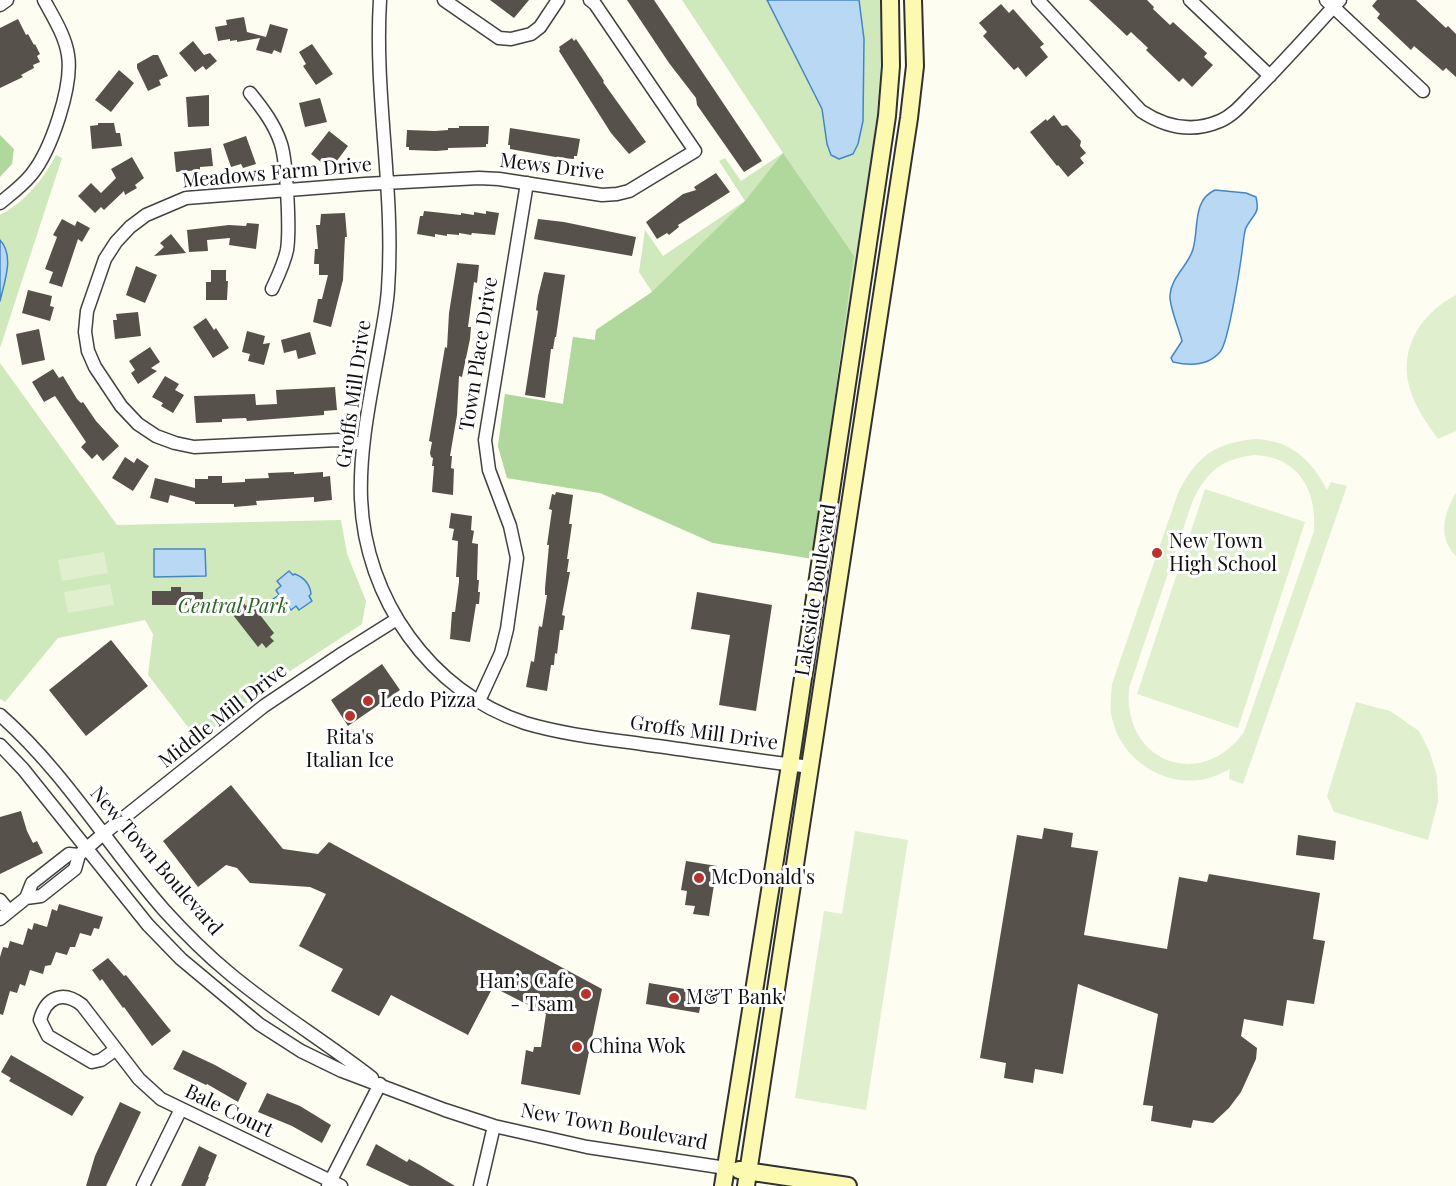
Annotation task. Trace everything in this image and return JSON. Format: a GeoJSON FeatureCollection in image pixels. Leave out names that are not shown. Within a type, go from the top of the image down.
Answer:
{"type":"FeatureCollection","features":[{"type":"Feature","properties":{"kind":"main road","name":"Lakeside Boulevard"},"geometry":{"type":"LineString","coordinates":[[723,1186],[790,765],[887,116],[891,66],[890,0]]}},
{"type":"Feature","properties":{"kind":"main road","name":"Lakeside Boulevard"},"geometry":{"type":"LineString","coordinates":[[748,1178],[909,118],[915,66],[913,0]]}},
{"type":"Feature","properties":{"kind":"main road","name":"New Town Boulevard"},"geometry":{"type":"LineString","coordinates":[[726,1168],[748,1178],[848,1186]]}},
{"type":"Feature","properties":{"kind":"street"},"geometry":{"type":"LineString","coordinates":[[0,5],[7,0]]}},
{"type":"Feature","properties":{"kind":"street"},"geometry":{"type":"LineString","coordinates":[[0,203],[31,174],[43,157],[65,96],[68,54],[61,33],[44,0]]}},
{"type":"Feature","properties":{"kind":"street","name":"Groffs Mill Drive"},"geometry":{"type":"LineString","coordinates":[[380,0],[381,92],[388,183],[390,250],[388,293],[363,444],[361,498],[364,531],[371,561],[397,619],[417,648],[438,670],[462,690],[504,714],[551,730],[811,767]]}},
{"type":"Feature","properties":{"kind":"street"},"geometry":{"type":"LineString","coordinates":[[444,0],[499,38],[511,39],[531,34],[540,27],[558,0]]}},
{"type":"Feature","properties":{"kind":"street","name":"Mews Drive"},"geometry":{"type":"LineString","coordinates":[[388,183],[479,178],[602,195],[617,194],[629,192],[695,151],[590,0]]}},
{"type":"Feature","properties":{"kind":"street"},"geometry":{"type":"LineString","coordinates":[[1038,0],[1141,111],[1154,120],[1171,126],[1206,125],[1221,120],[1233,112],[1270,76],[1334,2],[1423,91]]}},
{"type":"Feature","properties":{"kind":"street"},"geometry":{"type":"LineString","coordinates":[[1190,0],[1270,76]]}},
{"type":"Feature","properties":{"kind":"street"},"geometry":{"type":"LineString","coordinates":[[250,93],[269,119],[282,146],[289,234],[286,250],[272,289]]}},
{"type":"Feature","properties":{"kind":"street","name":"Meadows Farm Drive"},"geometry":{"type":"LineString","coordinates":[[363,444],[338,440],[194,447],[156,436],[138,424],[121,406],[94,368],[85,332],[87,311],[105,260],[116,242],[130,227],[147,215],[186,198],[388,183]]}},
{"type":"Feature","properties":{"kind":"street","name":"Town Place Drive"},"geometry":{"type":"LineString","coordinates":[[479,700],[501,653],[516,558],[510,526],[489,470],[485,440],[527,183]]}},
{"type":"Feature","properties":{"kind":"street","name":"Middle Mill Drive"},"geometry":{"type":"LineString","coordinates":[[4,915],[26,898],[41,896],[75,869],[82,852],[264,706],[334,658],[397,619]]}},
{"type":"Feature","properties":{"kind":"street","name":"New Town Boulevard"},"geometry":{"type":"LineString","coordinates":[[0,715],[41,756],[164,910],[214,960],[275,1009],[380,1084]]}},
{"type":"Feature","properties":{"kind":"street","name":"New Town Boulevard"},"geometry":{"type":"LineString","coordinates":[[0,745],[23,769],[82,852],[181,959],[259,1024],[301,1051],[342,1071],[494,1126],[587,1147],[726,1168]]}},
{"type":"Feature","properties":{"kind":"street"},"geometry":{"type":"LineString","coordinates":[[0,900],[4,915]]}},
{"type":"Feature","properties":{"kind":"street","name":"Bale Court"},"geometry":{"type":"LineString","coordinates":[[115,1050],[101,1060],[92,1062],[84,1059],[48,1036],[40,1020],[43,1010],[56,998],[67,996],[75,999],[150,1091],[161,1099],[333,1184]]}},
{"type":"Feature","properties":{"kind":"street"},"geometry":{"type":"LineString","coordinates":[[333,1184],[380,1084]]}},
{"type":"Feature","properties":{"kind":"street"},"geometry":{"type":"LineString","coordinates":[[143,1186],[181,1109]]}},
{"type":"Feature","properties":{"kind":"street"},"geometry":{"type":"LineString","coordinates":[[480,1186],[494,1126]]}},
{"type":"Feature","properties":{"kind":"green space"},"geometry":{"type":"Polygon","coordinates":[[[682,0],[880,0],[883,41],[881,96],[844,337],[660,502],[507,478],[498,446],[505,394],[563,404],[573,337],[595,340],[596,330],[652,292],[639,272],[645,230],[663,256],[745,201],[719,161],[725,158],[741,181],[783,153],[682,0]]]}},
{"type":"Feature","properties":{"kind":"green space"},"geometry":{"type":"Polygon","coordinates":[[[0,135],[14,149],[12,164],[0,177],[0,135]]]}},
{"type":"Feature","properties":{"kind":"green space"},"geometry":{"type":"Polygon","coordinates":[[[783,153],[854,256],[813,559],[713,543],[600,493],[507,478],[498,446],[505,394],[563,404],[573,337],[595,340],[596,330],[652,292],[745,201],[783,153]]]}},
{"type":"Feature","properties":{"kind":"green space"},"geometry":{"type":"Polygon","coordinates":[[[56,155],[62,158],[0,348],[0,215],[32,190],[56,155]]]}},
{"type":"Feature","properties":{"kind":"green space"},"geometry":{"type":"Polygon","coordinates":[[[1456,295],[1456,431],[1438,439],[1414,401],[1408,379],[1407,364],[1409,350],[1421,324],[1443,303],[1456,295]]]}},
{"type":"Feature","properties":{"kind":"green space","name":"Central Park"},"geometry":{"type":"Polygon","coordinates":[[[0,363],[117,525],[341,520],[347,554],[366,601],[362,624],[284,675],[198,740],[148,675],[153,634],[145,620],[58,638],[5,702],[0,699],[0,363]]]}},
{"type":"Feature","properties":{"kind":"green space"},"geometry":{"type":"Polygon","coordinates":[[[1267,440],[1289,447],[1314,469],[1327,490],[1331,482],[1347,486],[1243,784],[1229,779],[1230,769],[1203,779],[1171,778],[1146,767],[1125,747],[1112,717],[1112,684],[1178,493],[1199,461],[1217,448],[1241,441],[1267,440]],[[1255,455],[1225,463],[1204,481],[1193,500],[1129,688],[1130,714],[1138,735],[1151,750],[1168,760],[1187,764],[1207,761],[1226,750],[1244,732],[1314,531],[1312,503],[1302,479],[1294,469],[1270,457],[1255,455]]]}},
{"type":"Feature","properties":{"kind":"green space"},"geometry":{"type":"Polygon","coordinates":[[[1205,489],[1305,522],[1238,728],[1137,694],[1205,489]]]}},
{"type":"Feature","properties":{"kind":"green space"},"geometry":{"type":"Polygon","coordinates":[[[1456,493],[1456,556],[1447,542],[1444,526],[1448,509],[1456,493]]]}},
{"type":"Feature","properties":{"kind":"green space"},"geometry":{"type":"Polygon","coordinates":[[[104,552],[108,573],[62,581],[58,560],[104,552]]]}},
{"type":"Feature","properties":{"kind":"green space"},"geometry":{"type":"Polygon","coordinates":[[[110,584],[114,605],[68,613],[64,592],[110,584]]]}},
{"type":"Feature","properties":{"kind":"green space"},"geometry":{"type":"Polygon","coordinates":[[[1356,702],[1390,711],[1419,731],[1430,753],[1437,776],[1438,802],[1428,840],[1334,812],[1327,796],[1356,702]]]}},
{"type":"Feature","properties":{"kind":"green space"},"geometry":{"type":"Polygon","coordinates":[[[855,831],[908,840],[866,1110],[795,1098],[824,911],[842,914],[855,831]]]}},
{"type":"Feature","properties":{"kind":"water"},"geometry":{"type":"Polygon","coordinates":[[[767,0],[859,0],[864,39],[863,121],[858,144],[853,154],[839,159],[831,155],[827,144],[822,109],[767,0]]]}},
{"type":"Feature","properties":{"kind":"water"},"geometry":{"type":"Polygon","coordinates":[[[1215,190],[1246,193],[1256,197],[1257,203],[1256,213],[1245,232],[1231,318],[1223,345],[1215,357],[1192,364],[1173,362],[1171,358],[1182,341],[1171,305],[1171,289],[1173,282],[1191,255],[1203,201],[1215,190]]]}},
{"type":"Feature","properties":{"kind":"water"},"geometry":{"type":"Polygon","coordinates":[[[0,240],[8,262],[0,301],[0,240]]]}},
{"type":"Feature","properties":{"kind":"water"},"geometry":{"type":"Polygon","coordinates":[[[154,549],[205,549],[206,576],[154,577],[154,549]]]}},
{"type":"Feature","properties":{"kind":"water"},"geometry":{"type":"Polygon","coordinates":[[[289,571],[304,579],[310,590],[309,596],[312,601],[299,610],[296,606],[291,610],[287,605],[281,610],[273,599],[279,595],[276,590],[281,586],[277,581],[289,571]]]}},
{"type":"Feature","properties":{"kind":"building"},"geometry":{"type":"Polygon","coordinates":[[[490,0],[529,0],[514,18],[490,0]]]}},
{"type":"Feature","properties":{"kind":"building"},"geometry":{"type":"Polygon","coordinates":[[[627,0],[654,0],[762,161],[744,172],[697,105],[696,98],[669,63],[627,0]]]}},
{"type":"Feature","properties":{"kind":"building"},"geometry":{"type":"Polygon","coordinates":[[[1089,0],[1147,0],[1170,25],[1173,22],[1207,53],[1204,57],[1213,65],[1192,87],[1183,78],[1179,82],[1131,32],[1127,36],[1089,0]]]}},
{"type":"Feature","properties":{"kind":"building"},"geometry":{"type":"Polygon","coordinates":[[[1377,0],[1416,0],[1446,28],[1448,26],[1456,34],[1456,77],[1446,68],[1443,71],[1414,46],[1411,50],[1377,18],[1380,14],[1372,6],[1377,0]]]}},
{"type":"Feature","properties":{"kind":"building"},"geometry":{"type":"Polygon","coordinates":[[[1001,4],[1009,13],[1013,9],[1044,44],[1040,47],[1048,57],[1026,77],[1018,67],[1014,70],[983,36],[987,32],[979,23],[1001,4]]]}},
{"type":"Feature","properties":{"kind":"building"},"geometry":{"type":"Polygon","coordinates":[[[244,17],[247,32],[266,37],[270,24],[288,29],[281,53],[274,50],[272,54],[256,50],[260,38],[237,42],[237,40],[230,41],[230,39],[218,41],[215,27],[227,25],[226,20],[244,17]]]}},
{"type":"Feature","properties":{"kind":"building"},"geometry":{"type":"Polygon","coordinates":[[[18,19],[26,35],[28,34],[35,44],[40,54],[37,56],[40,62],[21,75],[23,77],[0,88],[0,28],[18,19]]]}},
{"type":"Feature","properties":{"kind":"building"},"geometry":{"type":"Polygon","coordinates":[[[572,38],[574,41],[576,39],[603,82],[646,142],[629,154],[611,133],[559,51],[559,47],[572,38]]]}},
{"type":"Feature","properties":{"kind":"building"},"geometry":{"type":"Polygon","coordinates":[[[193,41],[204,55],[210,53],[217,61],[206,70],[203,66],[195,72],[179,53],[193,41]]]}},
{"type":"Feature","properties":{"kind":"building"},"geometry":{"type":"Polygon","coordinates":[[[312,44],[333,74],[316,85],[303,66],[306,64],[299,52],[312,44]]]}},
{"type":"Feature","properties":{"kind":"building"},"geometry":{"type":"Polygon","coordinates":[[[153,55],[158,55],[168,76],[159,80],[161,85],[148,91],[137,64],[153,55]]]}},
{"type":"Feature","properties":{"kind":"building"},"geometry":{"type":"Polygon","coordinates":[[[119,70],[134,83],[111,112],[95,100],[119,70]]]}},
{"type":"Feature","properties":{"kind":"building"},"geometry":{"type":"Polygon","coordinates":[[[209,95],[209,126],[188,127],[186,97],[209,95]]]}},
{"type":"Feature","properties":{"kind":"building"},"geometry":{"type":"Polygon","coordinates":[[[320,98],[327,122],[305,127],[299,103],[320,98]]]}},
{"type":"Feature","properties":{"kind":"building"},"geometry":{"type":"Polygon","coordinates":[[[1054,115],[1062,126],[1067,125],[1081,141],[1080,146],[1086,153],[1080,158],[1084,163],[1068,177],[1030,132],[1054,115]]]}},
{"type":"Feature","properties":{"kind":"building"},"geometry":{"type":"Polygon","coordinates":[[[98,123],[114,123],[116,133],[120,133],[122,146],[92,149],[90,126],[98,125],[98,123]]]}},
{"type":"Feature","properties":{"kind":"building"},"geometry":{"type":"Polygon","coordinates":[[[459,126],[489,126],[486,147],[448,148],[448,150],[436,151],[409,150],[409,147],[406,147],[407,130],[448,130],[448,128],[459,128],[459,126]]]}},
{"type":"Feature","properties":{"kind":"building"},"geometry":{"type":"Polygon","coordinates":[[[510,128],[580,139],[577,156],[574,156],[574,159],[561,158],[510,149],[508,145],[510,128]]]}},
{"type":"Feature","properties":{"kind":"building"},"geometry":{"type":"Polygon","coordinates":[[[329,131],[348,146],[333,166],[324,160],[322,163],[311,154],[329,131]]]}},
{"type":"Feature","properties":{"kind":"building"},"geometry":{"type":"Polygon","coordinates":[[[246,136],[256,164],[243,168],[241,164],[231,167],[223,144],[246,136]]]}},
{"type":"Feature","properties":{"kind":"building"},"geometry":{"type":"Polygon","coordinates":[[[211,148],[213,166],[200,167],[200,170],[176,172],[174,152],[211,148]]]}},
{"type":"Feature","properties":{"kind":"building"},"geometry":{"type":"Polygon","coordinates":[[[132,157],[144,178],[135,185],[137,188],[125,195],[124,191],[104,210],[101,207],[95,213],[78,196],[91,183],[101,193],[116,178],[111,169],[132,157]]]}},
{"type":"Feature","properties":{"kind":"building"},"geometry":{"type":"Polygon","coordinates":[[[716,173],[730,192],[678,225],[679,227],[669,235],[667,233],[657,239],[646,222],[683,194],[696,190],[694,187],[716,173]]]}},
{"type":"Feature","properties":{"kind":"building"},"geometry":{"type":"Polygon","coordinates":[[[424,211],[461,215],[461,213],[474,215],[474,212],[486,214],[486,211],[499,213],[495,235],[459,233],[459,235],[447,234],[447,236],[435,234],[435,237],[417,234],[420,216],[423,216],[424,211]]]}},
{"type":"Feature","properties":{"kind":"building"},"geometry":{"type":"Polygon","coordinates":[[[345,213],[347,237],[345,237],[343,280],[331,327],[313,322],[318,299],[322,299],[328,275],[319,275],[319,264],[314,264],[315,249],[318,249],[316,225],[320,225],[321,214],[345,213]]]}},
{"type":"Feature","properties":{"kind":"building"},"geometry":{"type":"Polygon","coordinates":[[[62,219],[75,226],[77,221],[90,228],[82,242],[78,239],[62,287],[49,283],[53,272],[45,269],[57,237],[53,235],[62,219]]]}},
{"type":"Feature","properties":{"kind":"building"},"geometry":{"type":"Polygon","coordinates":[[[538,219],[636,237],[632,256],[534,239],[538,219]]]}},
{"type":"Feature","properties":{"kind":"building"},"geometry":{"type":"Polygon","coordinates":[[[247,223],[259,224],[256,249],[229,245],[230,238],[207,240],[208,251],[189,252],[187,230],[229,225],[246,226],[247,223]]]}},
{"type":"Feature","properties":{"kind":"building"},"geometry":{"type":"Polygon","coordinates":[[[171,234],[186,253],[154,256],[164,247],[160,243],[171,234]]]}},
{"type":"Feature","properties":{"kind":"building"},"geometry":{"type":"Polygon","coordinates":[[[457,263],[479,265],[477,283],[474,282],[468,327],[471,327],[470,339],[462,377],[459,376],[457,415],[450,456],[452,456],[451,468],[454,469],[453,495],[432,492],[434,466],[432,466],[433,458],[430,453],[432,442],[429,441],[445,347],[447,348],[449,313],[457,263]]]}},
{"type":"Feature","properties":{"kind":"building"},"geometry":{"type":"Polygon","coordinates":[[[136,266],[157,275],[145,303],[126,295],[136,266]]]}},
{"type":"Feature","properties":{"kind":"building"},"geometry":{"type":"Polygon","coordinates":[[[211,270],[226,270],[227,300],[206,300],[206,282],[211,282],[211,270]]]}},
{"type":"Feature","properties":{"kind":"building"},"geometry":{"type":"Polygon","coordinates":[[[544,272],[565,275],[556,337],[553,349],[551,349],[545,398],[525,395],[538,311],[536,310],[538,296],[544,272]]]}},
{"type":"Feature","properties":{"kind":"building"},"geometry":{"type":"Polygon","coordinates":[[[28,290],[52,296],[50,306],[54,307],[50,321],[22,313],[28,290]]]}},
{"type":"Feature","properties":{"kind":"building"},"geometry":{"type":"Polygon","coordinates":[[[138,312],[141,336],[115,339],[113,320],[117,320],[116,314],[138,312]]]}},
{"type":"Feature","properties":{"kind":"building"},"geometry":{"type":"Polygon","coordinates":[[[206,318],[214,330],[216,328],[229,348],[213,358],[193,327],[206,318]]]}},
{"type":"Feature","properties":{"kind":"building"},"geometry":{"type":"Polygon","coordinates":[[[39,329],[45,360],[22,365],[16,334],[39,329]]]}},
{"type":"Feature","properties":{"kind":"building"},"geometry":{"type":"Polygon","coordinates":[[[247,331],[265,336],[263,344],[270,343],[264,365],[248,361],[250,354],[242,352],[247,331]]]}},
{"type":"Feature","properties":{"kind":"building"},"geometry":{"type":"Polygon","coordinates":[[[310,332],[316,354],[298,359],[296,350],[284,353],[281,340],[310,332]]]}},
{"type":"Feature","properties":{"kind":"building"},"geometry":{"type":"Polygon","coordinates":[[[150,347],[160,362],[151,368],[157,371],[138,384],[131,373],[135,370],[129,361],[150,347]]]}},
{"type":"Feature","properties":{"kind":"building"},"geometry":{"type":"Polygon","coordinates":[[[53,369],[59,378],[63,376],[77,399],[83,402],[96,421],[119,446],[103,461],[97,454],[92,459],[81,447],[86,442],[55,396],[44,402],[32,382],[53,369]]]}},
{"type":"Feature","properties":{"kind":"building"},"geometry":{"type":"Polygon","coordinates":[[[165,376],[179,384],[175,390],[184,395],[173,413],[161,406],[163,403],[152,397],[165,376]]]}},
{"type":"Feature","properties":{"kind":"building"},"geometry":{"type":"Polygon","coordinates":[[[335,387],[337,410],[324,411],[324,415],[247,421],[246,418],[222,419],[222,422],[196,423],[194,396],[255,394],[256,405],[277,404],[276,390],[335,387]]]}},
{"type":"Feature","properties":{"kind":"building"},"geometry":{"type":"Polygon","coordinates":[[[125,457],[134,463],[137,458],[149,466],[133,491],[112,478],[125,457]]]}},
{"type":"Feature","properties":{"kind":"building"},"geometry":{"type":"Polygon","coordinates":[[[294,472],[294,474],[323,472],[323,477],[330,476],[332,500],[314,502],[314,497],[256,501],[257,505],[234,507],[234,504],[195,504],[195,502],[170,495],[168,503],[150,498],[155,478],[195,488],[195,479],[208,479],[208,476],[222,476],[222,483],[245,482],[245,479],[269,478],[268,473],[294,472]]]}},
{"type":"Feature","properties":{"kind":"building"},"geometry":{"type":"Polygon","coordinates":[[[556,492],[573,495],[567,559],[569,559],[567,572],[570,572],[562,615],[565,616],[563,630],[560,630],[557,654],[555,653],[554,665],[551,665],[547,691],[526,687],[531,661],[534,662],[539,626],[542,627],[547,595],[545,595],[545,588],[549,545],[547,545],[552,510],[549,509],[552,494],[555,495],[556,492]]]}},
{"type":"Feature","properties":{"kind":"building"},"geometry":{"type":"Polygon","coordinates":[[[451,513],[472,516],[471,530],[474,531],[472,543],[478,544],[477,580],[479,580],[478,592],[480,592],[470,642],[450,639],[452,612],[455,612],[459,582],[459,577],[456,577],[458,541],[452,540],[454,529],[449,528],[451,513]]]}},
{"type":"Feature","properties":{"kind":"building"},"geometry":{"type":"Polygon","coordinates":[[[171,587],[181,587],[181,592],[203,592],[203,603],[152,605],[152,591],[171,591],[171,587]]]}},
{"type":"Feature","properties":{"kind":"building"},"geometry":{"type":"Polygon","coordinates":[[[697,592],[772,605],[756,711],[719,705],[730,635],[691,629],[697,592]]]}},
{"type":"Feature","properties":{"kind":"building"},"geometry":{"type":"Polygon","coordinates":[[[242,601],[246,606],[250,602],[274,633],[270,637],[274,641],[266,648],[262,643],[258,647],[233,615],[237,612],[234,608],[242,601]]]}},
{"type":"Feature","properties":{"kind":"building"},"geometry":{"type":"Polygon","coordinates":[[[111,640],[148,686],[86,736],[49,690],[111,640]]]}},
{"type":"Feature","properties":{"kind":"building"},"geometry":{"type":"Polygon","coordinates":[[[382,664],[400,690],[348,726],[331,700],[382,664]]]}},
{"type":"Feature","properties":{"kind":"building"},"geometry":{"type":"Polygon","coordinates":[[[231,785],[283,849],[318,854],[329,842],[602,989],[580,1095],[521,1084],[526,1050],[533,1052],[534,1047],[541,1047],[546,1014],[493,987],[468,1035],[391,995],[379,1016],[331,991],[343,969],[299,946],[326,894],[310,887],[250,883],[237,868],[226,865],[198,887],[163,841],[231,785]]]}},
{"type":"Feature","properties":{"kind":"building"},"geometry":{"type":"Polygon","coordinates":[[[21,811],[33,843],[37,841],[43,853],[0,874],[0,817],[21,811]]]}},
{"type":"Feature","properties":{"kind":"building"},"geometry":{"type":"Polygon","coordinates":[[[1044,828],[1073,833],[1071,847],[1098,851],[1084,935],[1167,949],[1179,877],[1207,882],[1209,874],[1320,893],[1313,939],[1325,941],[1314,1004],[1287,1000],[1283,1026],[1244,1019],[1241,1036],[1257,1048],[1256,1059],[1241,1092],[1229,1108],[1213,1123],[1193,1120],[1191,1128],[1151,1121],[1153,1106],[1143,1105],[1158,1014],[1078,984],[1063,1074],[1035,1069],[1033,1083],[1004,1078],[1006,1063],[980,1058],[1017,835],[1042,839],[1044,828]]]}},
{"type":"Feature","properties":{"kind":"building"},"geometry":{"type":"Polygon","coordinates":[[[1298,835],[1336,841],[1334,860],[1296,855],[1298,835]]]}},
{"type":"Feature","properties":{"kind":"building","name":"McDonald's"},"geometry":{"type":"Polygon","coordinates":[[[686,861],[717,866],[709,916],[693,914],[695,906],[685,905],[687,891],[681,890],[686,861]]]}},
{"type":"Feature","properties":{"kind":"building"},"geometry":{"type":"Polygon","coordinates":[[[59,904],[103,917],[99,929],[94,928],[91,936],[80,933],[75,947],[70,947],[67,955],[56,952],[51,965],[45,966],[43,974],[30,970],[25,986],[20,984],[17,993],[10,991],[3,1015],[0,1014],[0,957],[3,947],[8,948],[10,941],[23,945],[28,928],[32,930],[34,923],[47,927],[52,909],[57,911],[59,904]]]}},
{"type":"Feature","properties":{"kind":"building"},"geometry":{"type":"Polygon","coordinates":[[[108,958],[124,976],[126,975],[171,1031],[152,1046],[102,979],[100,981],[92,970],[108,958]]]}},
{"type":"Feature","properties":{"kind":"building","name":"M&T Bank"},"geometry":{"type":"Polygon","coordinates":[[[649,983],[703,992],[699,1013],[646,1004],[649,983]]]}},
{"type":"Feature","properties":{"kind":"building"},"geometry":{"type":"Polygon","coordinates":[[[183,1050],[247,1083],[238,1102],[207,1084],[173,1069],[183,1050]]]}},
{"type":"Feature","properties":{"kind":"building"},"geometry":{"type":"Polygon","coordinates":[[[11,1055],[84,1097],[72,1116],[9,1081],[11,1078],[1,1072],[11,1055]]]}},
{"type":"Feature","properties":{"kind":"building"},"geometry":{"type":"Polygon","coordinates":[[[267,1093],[300,1106],[331,1125],[322,1143],[292,1126],[258,1112],[267,1093]]]}},
{"type":"Feature","properties":{"kind":"building"},"geometry":{"type":"Polygon","coordinates":[[[120,1102],[141,1112],[106,1186],[86,1186],[95,1156],[120,1102]]]}},
{"type":"Feature","properties":{"kind":"building"},"geometry":{"type":"Polygon","coordinates":[[[376,1144],[407,1162],[409,1159],[455,1186],[410,1186],[366,1165],[376,1144]]]}},
{"type":"Feature","properties":{"kind":"building"},"geometry":{"type":"Polygon","coordinates":[[[199,1146],[217,1155],[205,1186],[181,1186],[199,1146]]]}},
{"type":"Feature","properties":{"kind":"place","name":"New Town High School"},"geometry":{"type":"Point","coordinates":[1157,553]}},
{"type":"Feature","properties":{"kind":"place","name":"Ledo Pizza"},"geometry":{"type":"Point","coordinates":[368,701]}},
{"type":"Feature","properties":{"kind":"place","name":"Rita's Italian Ice"},"geometry":{"type":"Point","coordinates":[350,716]}},
{"type":"Feature","properties":{"kind":"place","name":"McDonald's"},"geometry":{"type":"Point","coordinates":[699,878]}},
{"type":"Feature","properties":{"kind":"place","name":"Han’s Cafe - Tsam"},"geometry":{"type":"Point","coordinates":[586,994]}},
{"type":"Feature","properties":{"kind":"place","name":"M&T Bank"},"geometry":{"type":"Point","coordinates":[674,998]}},
{"type":"Feature","properties":{"kind":"place","name":"China Wok"},"geometry":{"type":"Point","coordinates":[577,1047]}}]}
